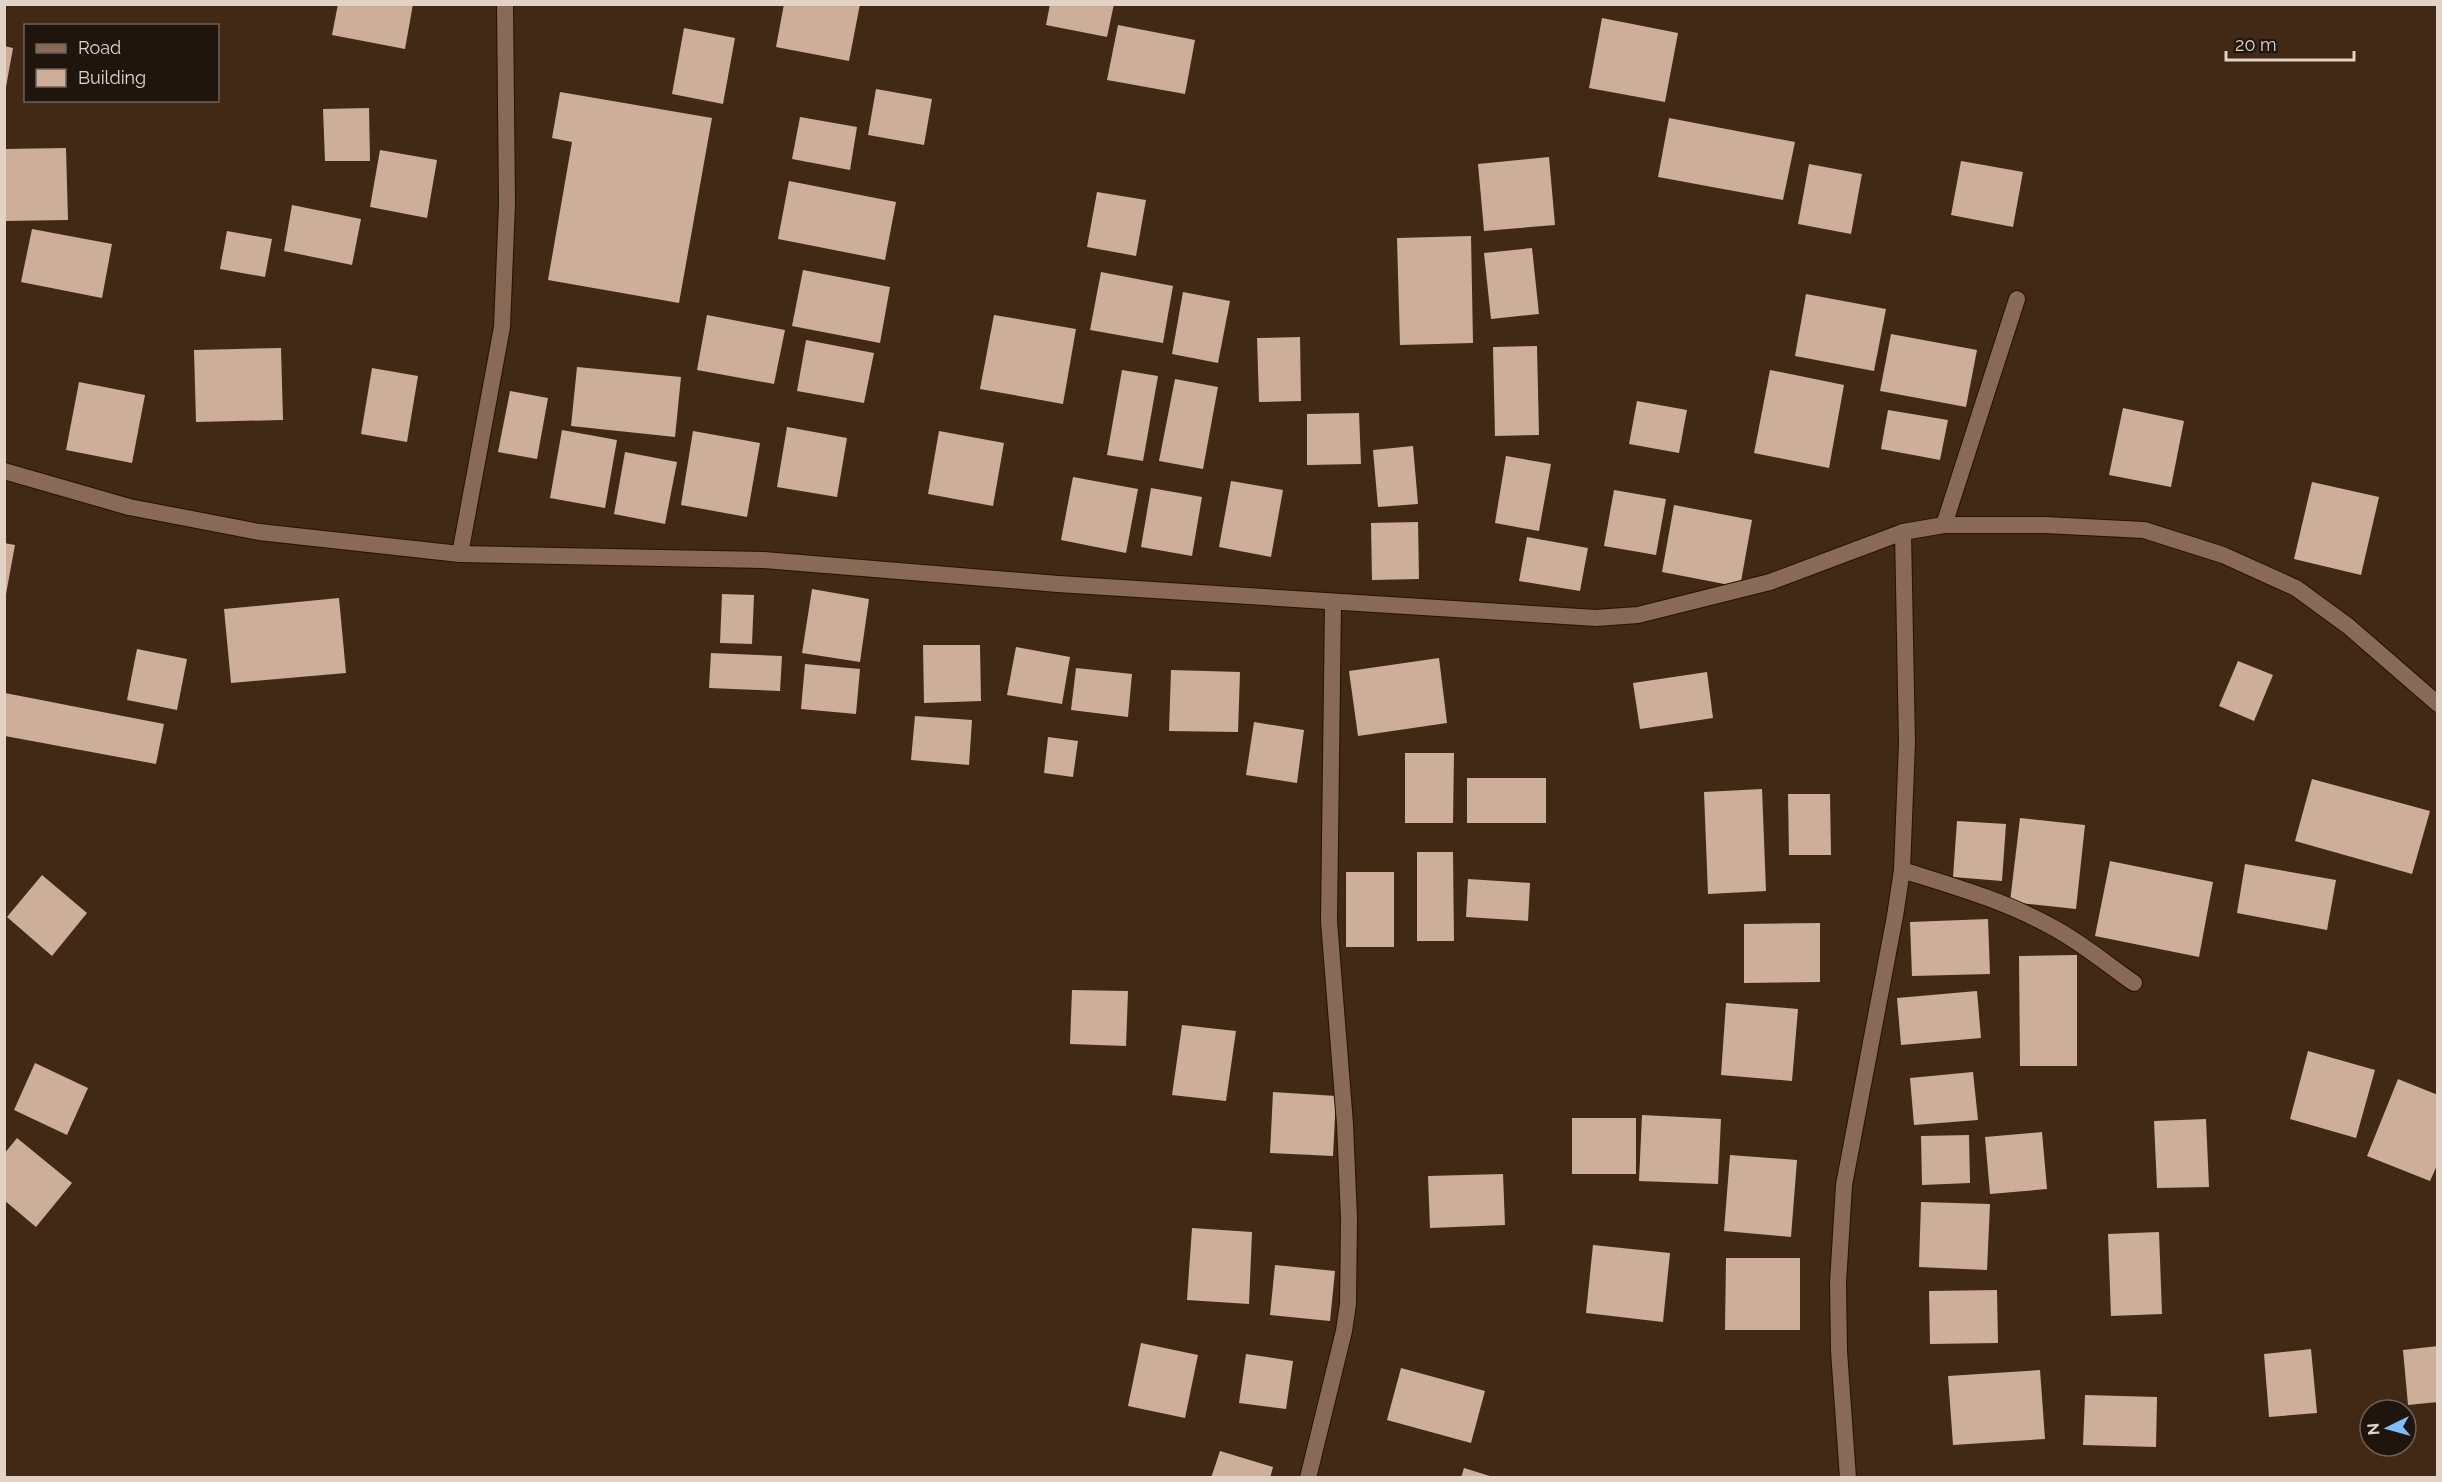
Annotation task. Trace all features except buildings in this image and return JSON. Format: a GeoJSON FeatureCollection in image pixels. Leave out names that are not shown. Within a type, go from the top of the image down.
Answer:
{"type":"FeatureCollection","features":[{"type":"Feature","properties":{"kind":"street"},"geometry":{"type":"LineString","coordinates":[[460,554],[501,327],[507,204],[506,4]]}},
{"type":"Feature","properties":{"kind":"street"},"geometry":{"type":"LineString","coordinates":[[1944,525],[2017,299]]}},
{"type":"Feature","properties":{"kind":"street"},"geometry":{"type":"LineString","coordinates":[[4,471],[129,507],[259,532],[460,554],[764,560],[1333,603],[1596,618],[1638,615],[1770,582],[1903,531],[1944,525],[2045,525],[2144,530],[2223,555],[2296,588],[2348,626],[2438,704]]}},
{"type":"Feature","properties":{"kind":"street"},"geometry":{"type":"LineString","coordinates":[[1848,1478],[1839,1351],[1838,1283],[1844,1185],[1902,870],[1907,743],[1903,531]]}},
{"type":"Feature","properties":{"kind":"street"},"geometry":{"type":"LineString","coordinates":[[1308,1478],[1344,1331],[1348,1294],[1349,1219],[1345,1124],[1329,921],[1333,603]]}},
{"type":"Feature","properties":{"kind":"street"},"geometry":{"type":"LineString","coordinates":[[1902,870],[1970,891],[2029,915],[2055,928],[2134,983]]}}]}
